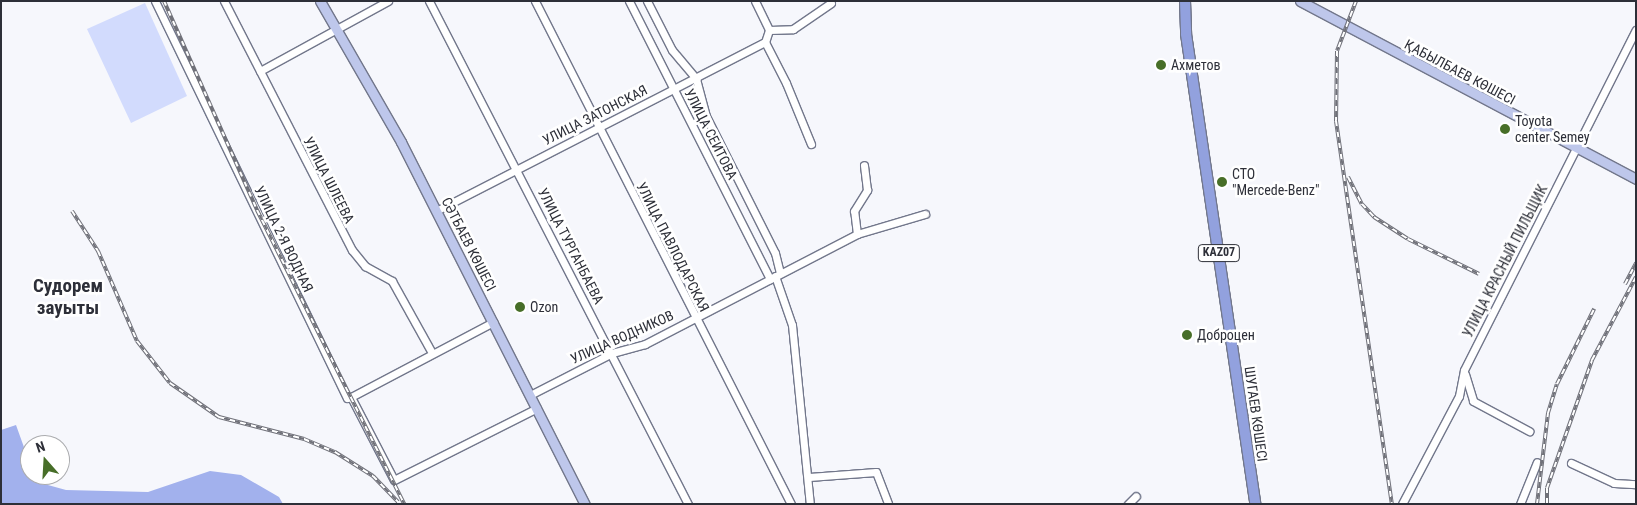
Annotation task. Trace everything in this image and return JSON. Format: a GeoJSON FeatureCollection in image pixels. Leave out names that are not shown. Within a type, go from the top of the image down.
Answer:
{"type":"FeatureCollection","features":[{"type":"Feature","properties":{"kind":"highway","name":"ШУГАЕВ КӨШЕСІ"},"geometry":{"type":"LineString","coordinates":[[1185,1],[1186,34],[1255,504]]}},
{"type":"Feature","properties":{"kind":"main road","name":"СӘТБАЕВ КӨШЕСІ"},"geometry":{"type":"LineString","coordinates":[[320,1],[436,211],[585,504]]}},
{"type":"Feature","properties":{"kind":"main road","name":"ҚАБЫЛБАЕВ КӨШЕСІ"},"geometry":{"type":"LineString","coordinates":[[1300,1],[1636,179]]}},
{"type":"Feature","properties":{"kind":"street","name":"УЛИЦА 2-Я ВОДНАЯ"},"geometry":{"type":"LineString","coordinates":[[155,1],[347,398],[351,397],[394,480],[537,408]]}},
{"type":"Feature","properties":{"kind":"street","name":"УЛИЦА ШЛЕЕВА"},"geometry":{"type":"LineString","coordinates":[[224,1],[352,250],[366,266],[392,281],[432,353]]}},
{"type":"Feature","properties":{"kind":"street"},"geometry":{"type":"LineString","coordinates":[[260,71],[388,1]]}},
{"type":"Feature","properties":{"kind":"street","name":"УЛИЦА ТУРГАНБАЕВА"},"geometry":{"type":"LineString","coordinates":[[429,1],[612,353],[688,504]]}},
{"type":"Feature","properties":{"kind":"street","name":"УЛИЦА ПАВЛОДАРСКАЯ"},"geometry":{"type":"LineString","coordinates":[[535,1],[791,504]]}},
{"type":"Feature","properties":{"kind":"street","name":"УЛИЦА СЕИТОВА"},"geometry":{"type":"LineString","coordinates":[[629,1],[674,90],[775,276],[792,325],[810,504]]}},
{"type":"Feature","properties":{"kind":"street","name":"УЛИЦА СЕИТОВА"},"geometry":{"type":"LineString","coordinates":[[647,1],[672,50],[696,79],[706,116],[776,253],[775,276]]}},
{"type":"Feature","properties":{"kind":"street"},"geometry":{"type":"LineString","coordinates":[[755,1],[768,30],[765,42],[786,83],[811,144]]}},
{"type":"Feature","properties":{"kind":"street"},"geometry":{"type":"LineString","coordinates":[[768,30],[793,29],[831,3]]}},
{"type":"Feature","properties":{"kind":"street","name":"УЛИЦА КРАСНЫЙ ПИЛЬЩИК"},"geometry":{"type":"LineString","coordinates":[[1402,504],[1459,396],[1464,370],[1636,30]]}},
{"type":"Feature","properties":{"kind":"street","name":"УЛИЦА ЗАТОНСКАЯ"},"geometry":{"type":"LineString","coordinates":[[436,211],[765,42]]}},
{"type":"Feature","properties":{"kind":"street"},"geometry":{"type":"LineString","coordinates":[[858,234],[854,211],[867,190],[864,165]]}},
{"type":"Feature","properties":{"kind":"street","name":"УЛИЦА ВОДНИКОВ"},"geometry":{"type":"LineString","coordinates":[[530,395],[612,353],[645,344],[858,234],[924,214]]}},
{"type":"Feature","properties":{"kind":"street"},"geometry":{"type":"LineString","coordinates":[[351,397],[493,322]]}},
{"type":"Feature","properties":{"kind":"street"},"geometry":{"type":"LineString","coordinates":[[1464,370],[1473,401],[1528,431]]}},
{"type":"Feature","properties":{"kind":"street"},"geometry":{"type":"LineString","coordinates":[[1520,504],[1537,462]]}},
{"type":"Feature","properties":{"kind":"street"},"geometry":{"type":"LineString","coordinates":[[1572,463],[1614,483],[1636,484]]}},
{"type":"Feature","properties":{"kind":"street"},"geometry":{"type":"LineString","coordinates":[[808,477],[876,472],[888,504]]}},
{"type":"Feature","properties":{"kind":"street"},"geometry":{"type":"LineString","coordinates":[[1128,504],[1136,496]]}},
{"type":"Feature","properties":{"kind":"shaded area"},"geometry":{"type":"Polygon","coordinates":[[[145,3],[187,96],[131,123],[87,29],[145,3]]]}},
{"type":"Feature","properties":{"kind":"water"},"geometry":{"type":"Polygon","coordinates":[[[16,425],[20,436],[20,485],[48,485],[66,490],[148,492],[210,471],[241,475],[279,497],[283,504],[1,504],[1,430],[16,425]]]}},
{"type":"Feature","properties":{"kind":"railway"},"geometry":{"type":"LineString","coordinates":[[164,1],[257,210],[404,504]]}},
{"type":"Feature","properties":{"kind":"railway"},"geometry":{"type":"LineString","coordinates":[[1356,1],[1337,51],[1336,121],[1392,504]]}},
{"type":"Feature","properties":{"kind":"railway"},"geometry":{"type":"LineString","coordinates":[[1348,177],[1362,204],[1374,217],[1408,239],[1479,274]]}},
{"type":"Feature","properties":{"kind":"railway"},"geometry":{"type":"LineString","coordinates":[[72,211],[98,251],[137,341],[170,383],[219,417],[304,439],[335,452],[373,476],[398,502]]}},
{"type":"Feature","properties":{"kind":"railway"},"geometry":{"type":"LineString","coordinates":[[1625,284],[1636,263]]}},
{"type":"Feature","properties":{"kind":"railway"},"geometry":{"type":"LineString","coordinates":[[1547,504],[1547,488],[1592,360],[1636,277]]}},
{"type":"Feature","properties":{"kind":"railway"},"geometry":{"type":"LineString","coordinates":[[1537,504],[1548,413],[1557,384],[1594,309]]}},
{"type":"Feature","properties":{"kind":"place","name":"Ахметов"},"geometry":{"type":"Point","coordinates":[1161,65]}},
{"type":"Feature","properties":{"kind":"place","name":"Toyota center Semey"},"geometry":{"type":"Point","coordinates":[1505,129]}},
{"type":"Feature","properties":{"kind":"place","name":"СТО \"Mercede-Benz\""},"geometry":{"type":"Point","coordinates":[1222,182]}},
{"type":"Feature","properties":{"kind":"place","name":"Ozon"},"geometry":{"type":"Point","coordinates":[520,307]}},
{"type":"Feature","properties":{"kind":"place","name":"Доброцен"},"geometry":{"type":"Point","coordinates":[1187,335]}},
{"type":"Feature","properties":{"kind":"district","name":"Судорем зауыты"},"geometry":{"type":"Point","coordinates":[68,297]}}]}
